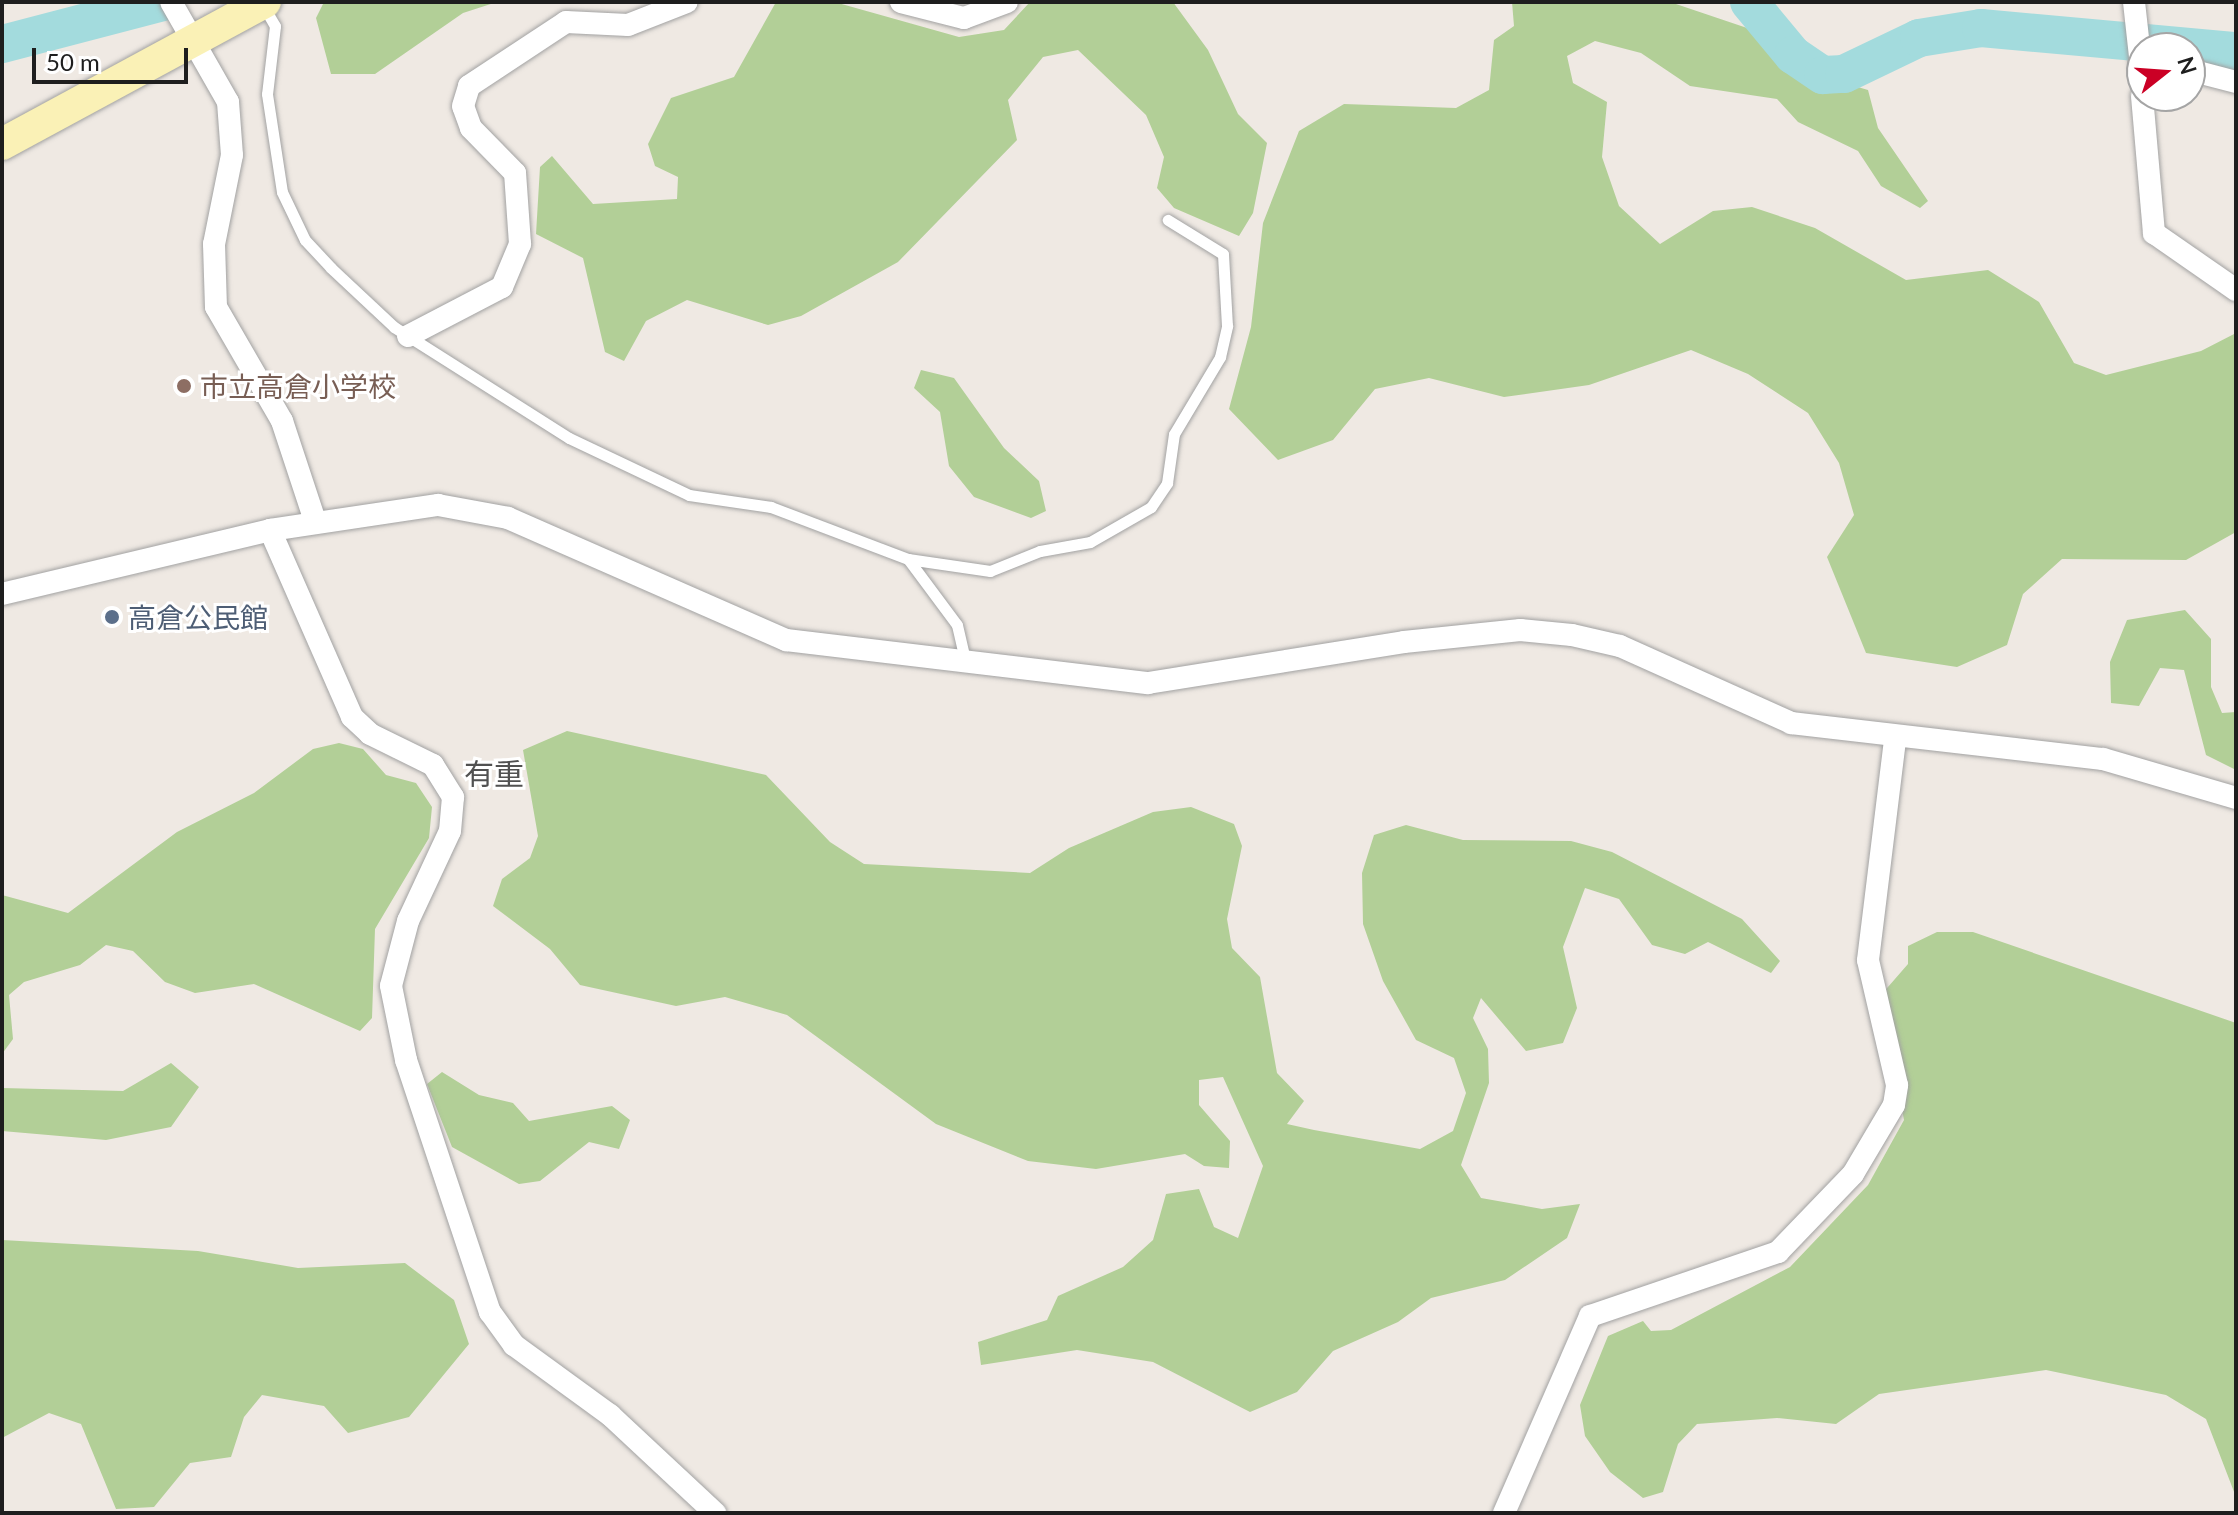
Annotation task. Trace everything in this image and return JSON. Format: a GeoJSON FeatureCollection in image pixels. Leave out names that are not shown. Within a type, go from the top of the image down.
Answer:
{"type":"FeatureCollection","features":[{"type":"Feature","properties":{"kind":"main road"},"geometry":{"type":"LineString","coordinates":[[2,144],[263,3]]}},
{"type":"Feature","properties":{"kind":"street"},"geometry":{"type":"LineString","coordinates":[[408,336],[502,287],[517,256],[515,173],[471,128],[463,106],[469,86],[566,22],[628,25],[687,2]]}},
{"type":"Feature","properties":{"kind":"street"},"geometry":{"type":"LineString","coordinates":[[901,2],[964,18],[1007,2]]}},
{"type":"Feature","properties":{"kind":"street"},"geometry":{"type":"LineString","coordinates":[[2134,2],[2139,32]]}},
{"type":"Feature","properties":{"kind":"street"},"geometry":{"type":"LineString","coordinates":[[174,6],[196,40],[228,102],[232,130],[214,244],[216,307],[282,421],[315,521]]}},
{"type":"Feature","properties":{"kind":"street"},"geometry":{"type":"LineString","coordinates":[[2206,74],[2236,82]]}},
{"type":"Feature","properties":{"kind":"street"},"geometry":{"type":"LineString","coordinates":[[2143,112],[2154,233],[2236,290]]}},
{"type":"Feature","properties":{"kind":"street"},"geometry":{"type":"LineString","coordinates":[[2,594],[315,521],[402,507],[473,509],[759,632],[1148,683],[1404,642],[1546,633],[1620,646],[1777,719],[1895,739],[2103,759],[2236,798]]}},
{"type":"Feature","properties":{"kind":"street"},"geometry":{"type":"LineString","coordinates":[[270,530],[352,717],[370,734],[433,765],[453,797],[450,831],[408,921],[391,986],[406,1060],[490,1312],[514,1345],[610,1415],[715,1513]]}},
{"type":"Feature","properties":{"kind":"street"},"geometry":{"type":"LineString","coordinates":[[1504,1513],[1590,1316],[1778,1252],[1853,1174],[1894,1105],[1897,1085],[1868,960],[1895,739]]}},
{"type":"Feature","properties":{"kind":"lane"},"geometry":{"type":"LineString","coordinates":[[263,3],[275,26],[267,94],[282,192],[305,240],[408,336],[569,438],[689,495],[771,507],[908,559],[990,571],[1040,551],[1090,542],[1151,507],[1167,483],[1174,434],[1220,357],[1227,326],[1223,254],[1168,220]]}},
{"type":"Feature","properties":{"kind":"lane"},"geometry":{"type":"LineString","coordinates":[[908,559],[957,625],[965,661]]}},
{"type":"Feature","properties":{"kind":"green space"},"geometry":{"type":"Polygon","coordinates":[[[324,2],[497,2],[463,13],[375,74],[331,74],[316,18],[324,2]]]}},
{"type":"Feature","properties":{"kind":"green space"},"geometry":{"type":"Polygon","coordinates":[[[776,2],[838,3],[959,37],[1004,30],[1030,2],[1173,2],[1208,50],[1238,114],[1267,143],[1253,213],[1239,236],[1174,208],[1157,188],[1164,157],[1146,115],[1078,50],[1043,57],[1008,100],[1017,140],[898,262],[801,316],[768,325],[687,300],[646,321],[624,361],[605,352],[583,258],[536,234],[540,167],[552,156],[593,204],[677,199],[678,177],[655,166],[648,144],[671,98],[734,77],[776,2]]]}},
{"type":"Feature","properties":{"kind":"green space"},"geometry":{"type":"Polygon","coordinates":[[[1512,2],[1673,3],[1753,30],[1785,68],[1820,92],[1851,85],[1868,90],[1878,128],[1928,201],[1920,208],[1881,186],[1858,151],[1798,122],[1777,99],[1690,86],[1641,53],[1595,41],[1567,56],[1573,83],[1607,102],[1602,157],[1619,206],[1660,244],[1713,211],[1752,207],[1815,228],[1906,280],[1988,270],[2039,302],[2074,363],[2106,375],[2201,351],[2236,333],[2236,532],[2186,560],[2062,559],[2023,594],[2007,645],[1957,667],[1866,653],[1827,557],[1854,515],[1839,463],[1808,413],[1748,374],[1691,350],[1589,385],[1504,397],[1429,378],[1375,389],[1333,440],[1278,460],[1229,409],[1251,327],[1263,223],[1299,131],[1344,104],[1456,108],[1489,90],[1494,40],[1514,26],[1512,2]]]}},
{"type":"Feature","properties":{"kind":"green space"},"geometry":{"type":"Polygon","coordinates":[[[921,370],[954,378],[1004,448],[1039,481],[1046,511],[1031,518],[974,497],[949,466],[940,412],[914,388],[921,370]]]}},
{"type":"Feature","properties":{"kind":"green space"},"geometry":{"type":"Polygon","coordinates":[[[2185,610],[2211,639],[2211,687],[2222,713],[2236,712],[2236,770],[2206,755],[2184,670],[2160,668],[2139,706],[2111,703],[2110,662],[2127,620],[2185,610]]]}},
{"type":"Feature","properties":{"kind":"green space"},"geometry":{"type":"Polygon","coordinates":[[[567,731],[766,775],[830,842],[864,864],[1030,873],[1069,848],[1153,812],[1191,807],[1234,824],[1242,846],[1227,919],[1232,948],[1260,977],[1277,1073],[1304,1101],[1287,1124],[1314,1130],[1420,1149],[1453,1131],[1466,1093],[1454,1058],[1416,1040],[1383,981],[1363,924],[1362,873],[1374,835],[1406,825],[1463,840],[1571,841],[1612,852],[1742,919],[1780,961],[1771,973],[1708,942],[1685,954],[1652,945],[1619,899],[1585,888],[1563,947],[1577,1008],[1563,1043],[1526,1051],[1481,998],[1473,1018],[1488,1049],[1489,1083],[1461,1165],[1481,1198],[1542,1209],[1580,1204],[1567,1238],[1505,1280],[1431,1298],[1398,1322],[1333,1351],[1297,1392],[1250,1412],[1153,1362],[1077,1350],[981,1365],[978,1342],[1047,1320],[1058,1296],[1123,1267],[1153,1240],[1166,1194],[1199,1189],[1214,1227],[1238,1238],[1263,1166],[1223,1077],[1199,1080],[1199,1105],[1230,1141],[1229,1168],[1204,1166],[1185,1154],[1096,1169],[1028,1161],[936,1124],[787,1015],[725,997],[676,1006],[580,985],[550,949],[493,906],[502,879],[530,858],[538,836],[523,750],[567,731]]]}},
{"type":"Feature","properties":{"kind":"green space"},"geometry":{"type":"Polygon","coordinates":[[[339,743],[363,749],[386,775],[416,783],[432,807],[429,838],[375,929],[372,1018],[360,1031],[254,984],[195,993],[165,982],[133,951],[106,945],[80,965],[24,982],[9,995],[13,1039],[2,1054],[2,895],[68,913],[177,832],[254,793],[313,749],[339,743]]]}},
{"type":"Feature","properties":{"kind":"green space"},"geometry":{"type":"Polygon","coordinates":[[[1937,932],[1973,932],[2236,1023],[2236,1497],[2206,1419],[2166,1395],[2046,1370],[1879,1394],[1836,1424],[1777,1418],[1697,1424],[1678,1444],[1663,1492],[1643,1498],[1610,1472],[1585,1436],[1580,1405],[1608,1336],[1643,1321],[1651,1331],[1671,1330],[1790,1267],[1868,1185],[1904,1120],[1881,995],[1908,964],[1908,946],[1937,932]]]}},
{"type":"Feature","properties":{"kind":"green space"},"geometry":{"type":"Polygon","coordinates":[[[171,1063],[199,1087],[171,1127],[106,1140],[2,1131],[2,1088],[123,1091],[171,1063]]]}},
{"type":"Feature","properties":{"kind":"green space"},"geometry":{"type":"Polygon","coordinates":[[[442,1072],[479,1095],[513,1103],[529,1121],[612,1106],[630,1120],[619,1149],[589,1142],[540,1181],[519,1184],[452,1147],[427,1084],[442,1072]]]}},
{"type":"Feature","properties":{"kind":"green space"},"geometry":{"type":"Polygon","coordinates":[[[2,1240],[198,1251],[298,1268],[405,1263],[454,1300],[469,1344],[409,1417],[348,1433],[324,1406],[262,1395],[244,1417],[231,1457],[190,1463],[154,1507],[116,1509],[81,1424],[49,1413],[2,1438],[2,1240]]]}},
{"type":"Feature","properties":{"kind":"waterway"},"geometry":{"type":"LineString","coordinates":[[2,44],[163,2]]}},
{"type":"Feature","properties":{"kind":"waterway"},"geometry":{"type":"LineString","coordinates":[[1749,2],[1793,55],[1823,75],[1844,74],[1919,38],[1981,28],[2236,51]]}},
{"type":"Feature","properties":{"kind":"place","name":"市立高倉小学校"},"geometry":{"type":"Point","coordinates":[184,386]}},
{"type":"Feature","properties":{"kind":"place","name":"高倉公民館"},"geometry":{"type":"Point","coordinates":[112,617]}},
{"type":"Feature","properties":{"kind":"district","name":"有重"},"geometry":{"type":"Point","coordinates":[494,773]}}]}
